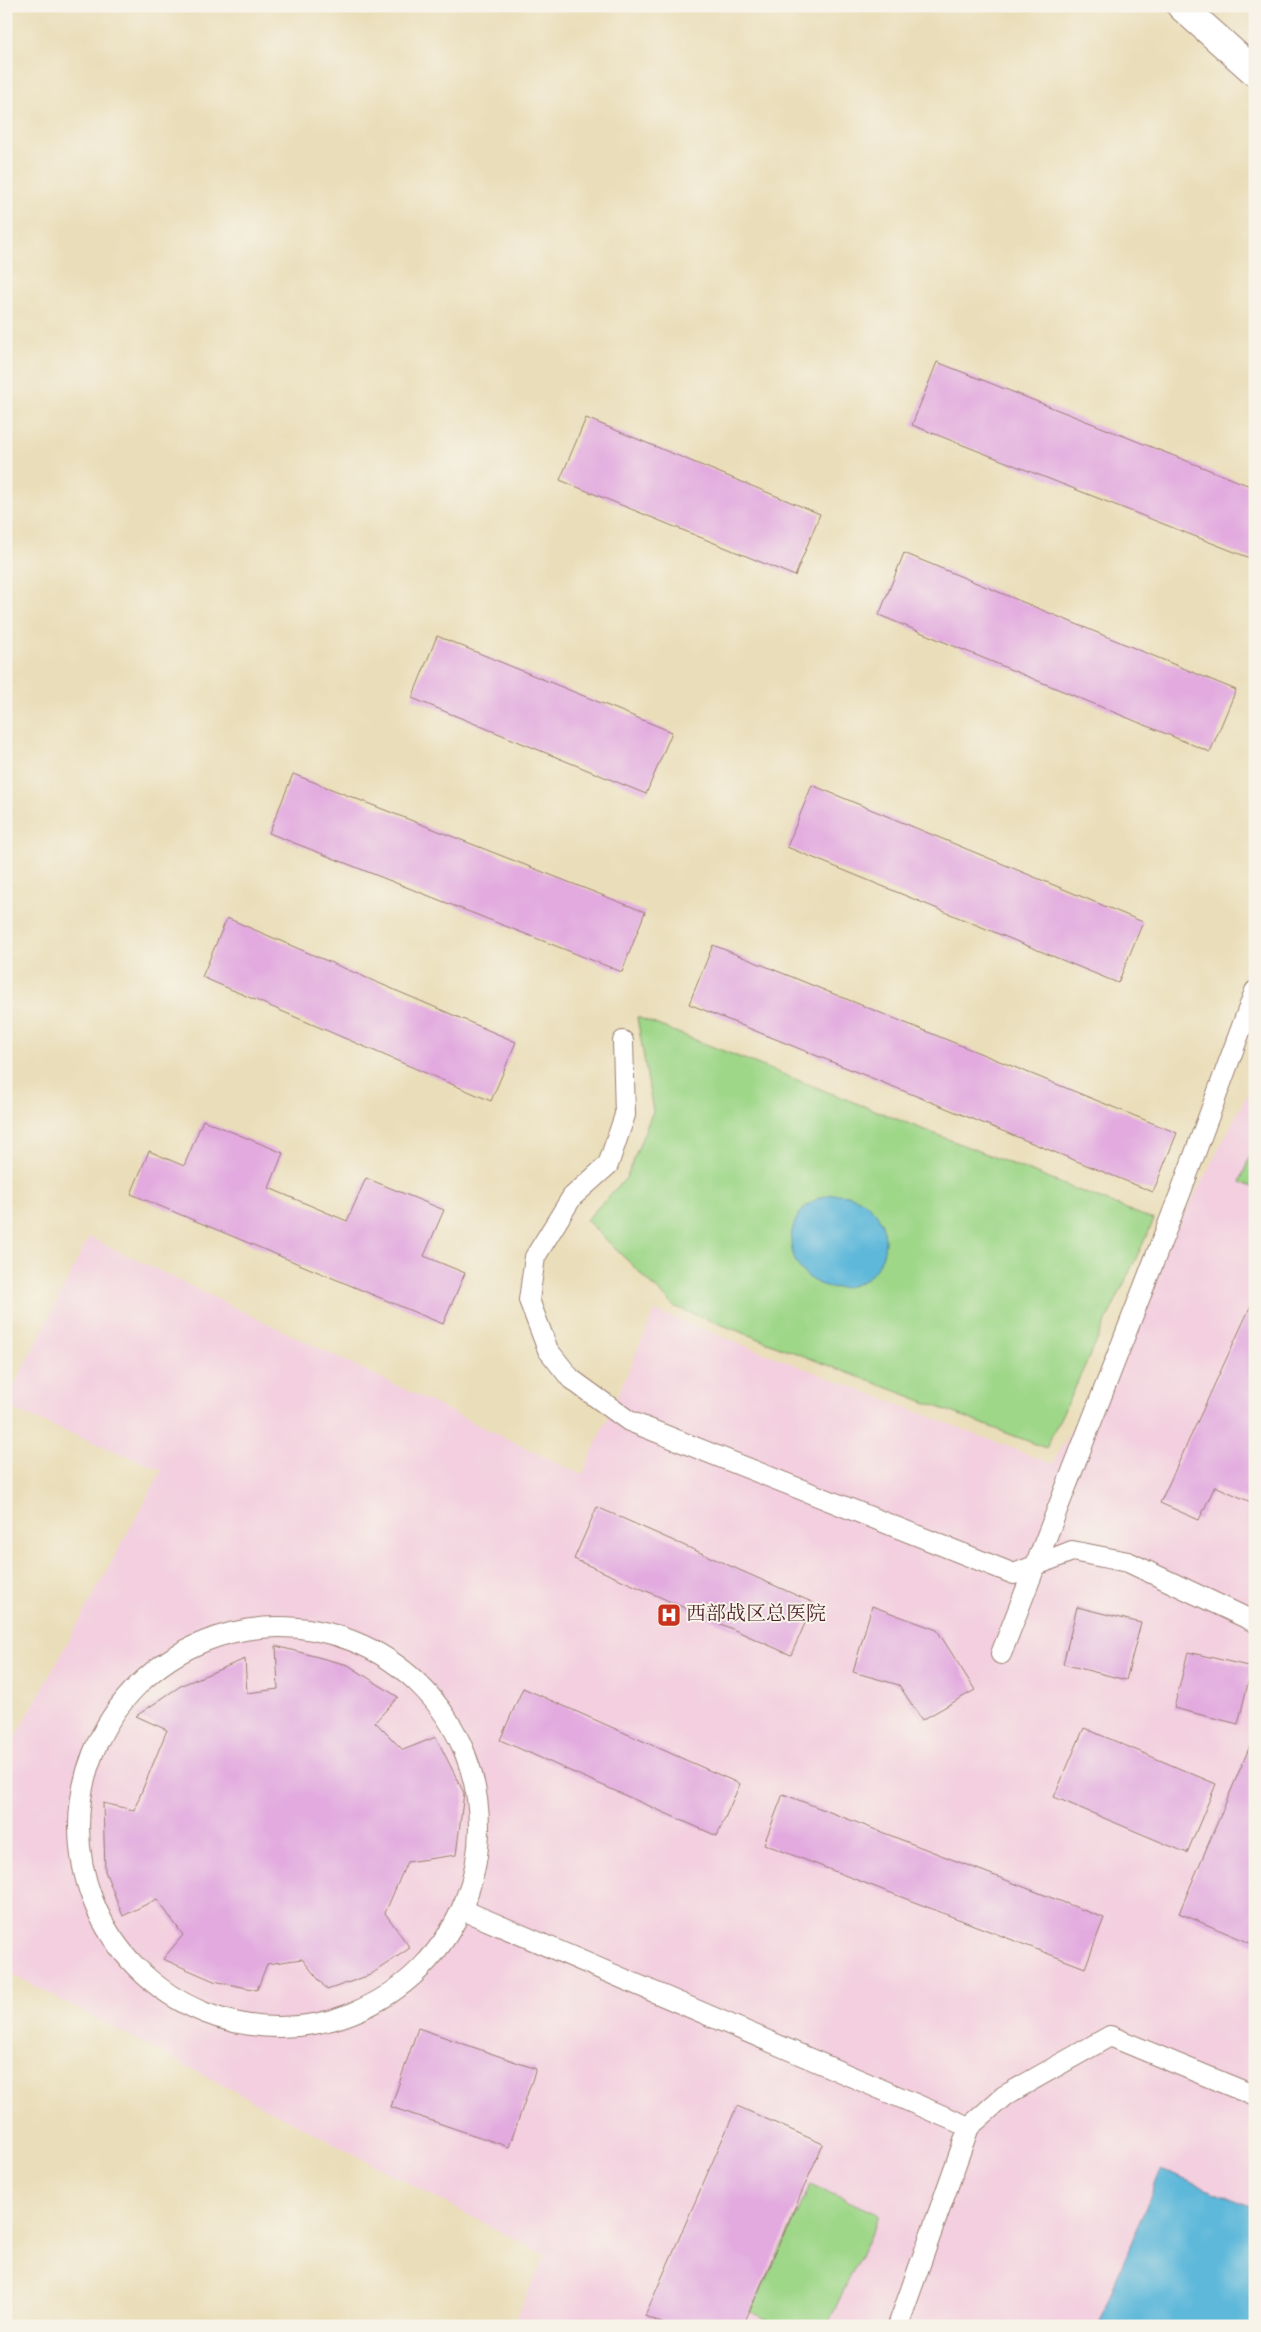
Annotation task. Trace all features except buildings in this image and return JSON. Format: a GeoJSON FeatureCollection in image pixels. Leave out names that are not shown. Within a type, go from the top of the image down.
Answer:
{"type":"FeatureCollection","features":[{"type":"Feature","properties":{"kind":"street"},"geometry":{"type":"LineString","coordinates":[[1181,6],[1255,72]]}},
{"type":"Feature","properties":{"kind":"lane"},"geometry":{"type":"LineString","coordinates":[[1001,1654],[1066,1493],[1255,991]]}},
{"type":"Feature","properties":{"kind":"lane"},"geometry":{"type":"LineString","coordinates":[[623,1041],[626,1115],[608,1165],[572,1197],[535,1257],[529,1300],[548,1350],[571,1379],[629,1421],[1014,1574],[1072,1551],[1128,1562],[1255,1622]]}},
{"type":"Feature","properties":{"kind":"lane"},"geometry":{"type":"LineString","coordinates":[[278,1625],[344,1636],[402,1668],[448,1717],[475,1779],[480,1846],[463,1910],[426,1965],[374,2005],[321,2023],[312,2026],[246,2025],[183,2004],[131,1964],[94,1909],[77,1846],[82,1780],[108,1719],[152,1669],[211,1636],[278,1625]]}},
{"type":"Feature","properties":{"kind":"lane"},"geometry":{"type":"LineString","coordinates":[[463,1910],[969,2127]]}},
{"type":"Feature","properties":{"kind":"lane"},"geometry":{"type":"LineString","coordinates":[[898,2326],[969,2127],[1004,2096],[1110,2036],[1255,2096]]}},
{"type":"Feature","properties":{"kind":"shaded area","name":"西部战区总医院"},"geometry":{"type":"Polygon","coordinates":[[[1255,1080],[1255,2326],[513,2326],[545,2255],[6,1971],[6,1755],[162,1470],[6,1407],[6,1403],[89,1237],[582,1475],[655,1311],[1053,1464],[1255,1080]]]}},
{"type":"Feature","properties":{"kind":"green space"},"geometry":{"type":"Polygon","coordinates":[[[637,1017],[1154,1220],[1046,1448],[675,1307],[586,1220],[626,1178],[653,1111],[637,1017]]]}},
{"type":"Feature","properties":{"kind":"green space"},"geometry":{"type":"Polygon","coordinates":[[[1255,1143],[1255,1188],[1240,1182],[1255,1143]]]}},
{"type":"Feature","properties":{"kind":"green space"},"geometry":{"type":"Polygon","coordinates":[[[811,2184],[879,2215],[827,2326],[781,2326],[751,2312],[811,2184]]]}},
{"type":"Feature","properties":{"kind":"water"},"geometry":{"type":"Polygon","coordinates":[[[838,1194],[856,1197],[872,1207],[882,1223],[885,1241],[882,1259],[872,1275],[856,1285],[838,1288],[820,1285],[804,1275],[794,1259],[791,1241],[794,1223],[804,1207],[820,1197],[838,1194]]]}},
{"type":"Feature","properties":{"kind":"water"},"geometry":{"type":"Polygon","coordinates":[[[1161,2170],[1255,2208],[1255,2326],[1097,2326],[1161,2170]]]}},
{"type":"Feature","properties":{"kind":"place","name":"西部战区总医院"},"geometry":{"type":"Point","coordinates":[669,1615]}}]}
